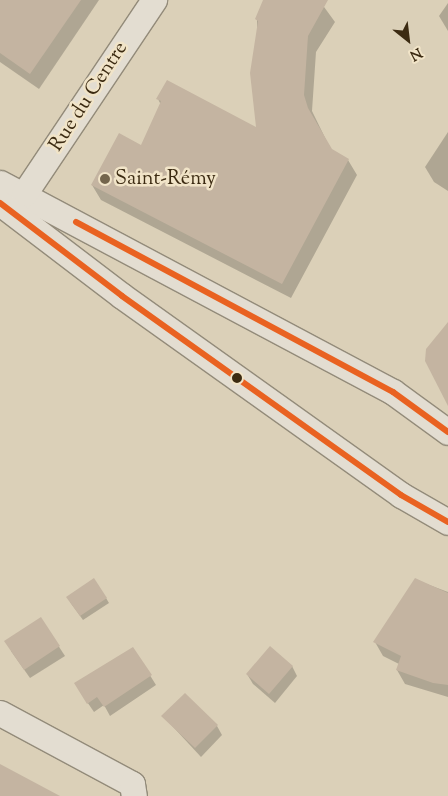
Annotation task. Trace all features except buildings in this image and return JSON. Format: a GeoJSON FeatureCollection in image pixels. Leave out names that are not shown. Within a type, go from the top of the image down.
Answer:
{"type":"FeatureCollection","features":[{"type":"Feature","properties":{"kind":"street","name":"Rue du Centre"},"geometry":{"type":"LineString","coordinates":[[24,194],[154,0]]}},
{"type":"Feature","properties":{"kind":"street"},"geometry":{"type":"LineString","coordinates":[[0,184],[24,194],[393,392],[448,432]]}},
{"type":"Feature","properties":{"kind":"street"},"geometry":{"type":"LineString","coordinates":[[0,203],[122,296],[401,495],[448,522]]}},
{"type":"Feature","properties":{"kind":"street"},"geometry":{"type":"LineString","coordinates":[[0,713],[132,784],[134,796]]}},
{"type":"Feature","properties":{"kind":"transit line"},"geometry":{"type":"LineString","coordinates":[[0,203],[122,296],[401,495],[448,522]]}},
{"type":"Feature","properties":{"kind":"transit line"},"geometry":{"type":"LineString","coordinates":[[76,222],[393,392],[448,432]]}},
{"type":"Feature","properties":{"kind":"place","name":"Saint-Rémy"},"geometry":{"type":"Point","coordinates":[105,179]}}]}
